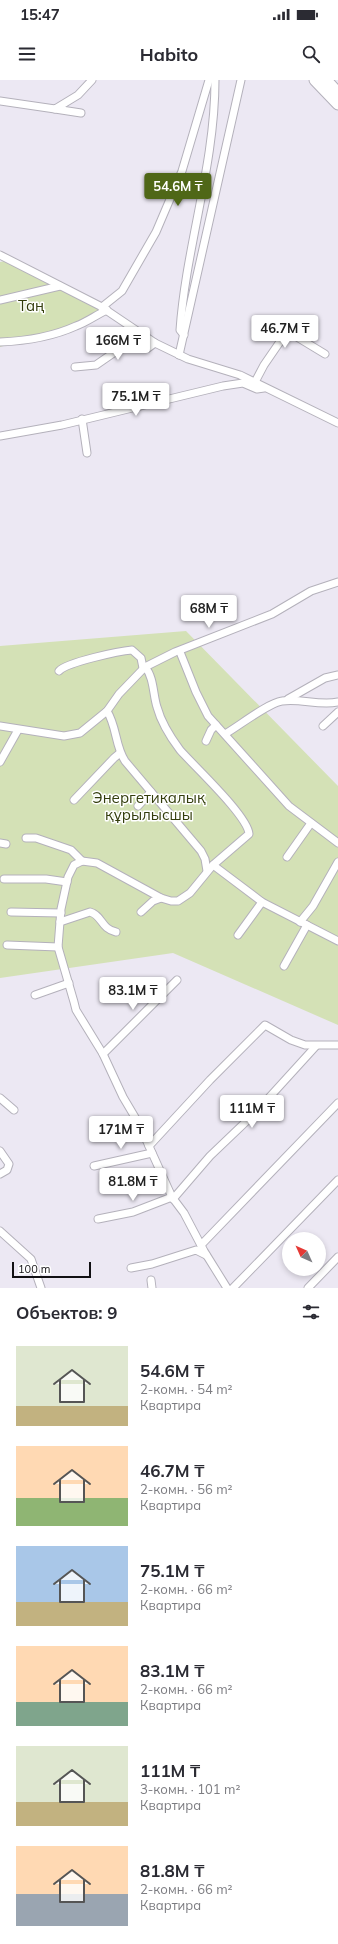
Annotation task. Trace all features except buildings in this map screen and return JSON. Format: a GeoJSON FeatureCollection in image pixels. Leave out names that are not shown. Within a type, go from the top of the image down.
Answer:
{"type":"FeatureCollection","features":[{"type":"Feature","properties":{"kind":"highway"},"geometry":{"type":"LineString","coordinates":[[315,80],[338,104]]}},
{"type":"Feature","properties":{"kind":"highway"},"geometry":{"type":"LineString","coordinates":[[326,80],[338,92]]}},
{"type":"Feature","properties":{"kind":"street"},"geometry":{"type":"LineString","coordinates":[[55,109],[78,95],[92,80]]}},
{"type":"Feature","properties":{"kind":"street"},"geometry":{"type":"LineString","coordinates":[[0,342],[27,339],[65,330],[82,324],[104,309],[122,291],[156,232],[182,171],[208,80]]}},
{"type":"Feature","properties":{"kind":"street"},"geometry":{"type":"LineString","coordinates":[[184,335],[180,330],[181,316],[190,250],[198,218],[210,151],[215,80]]}},
{"type":"Feature","properties":{"kind":"street"},"geometry":{"type":"LineString","coordinates":[[179,355],[241,80]]}},
{"type":"Feature","properties":{"kind":"street"},"geometry":{"type":"LineString","coordinates":[[0,101],[81,113]]}},
{"type":"Feature","properties":{"kind":"street"},"geometry":{"type":"LineString","coordinates":[[0,256],[104,309],[155,343],[179,355],[199,363],[240,375],[338,423]]}},
{"type":"Feature","properties":{"kind":"street"},"geometry":{"type":"LineString","coordinates":[[0,300],[60,286]]}},
{"type":"Feature","properties":{"kind":"street"},"geometry":{"type":"LineString","coordinates":[[255,382],[268,359],[286,333],[292,334],[325,354]]}},
{"type":"Feature","properties":{"kind":"street"},"geometry":{"type":"LineString","coordinates":[[75,367],[96,365],[122,347],[148,348],[155,343]]}},
{"type":"Feature","properties":{"kind":"street"},"geometry":{"type":"LineString","coordinates":[[0,436],[36,431],[237,383],[247,383],[257,388],[265,387]]}},
{"type":"Feature","properties":{"kind":"street"},"geometry":{"type":"LineString","coordinates":[[82,419],[87,454]]}},
{"type":"Feature","properties":{"kind":"street"},"geometry":{"type":"LineString","coordinates":[[0,726],[64,736],[73,735],[80,732],[107,711],[119,694],[144,667],[272,614],[311,591],[338,582]]}},
{"type":"Feature","properties":{"kind":"street"},"geometry":{"type":"LineString","coordinates":[[60,671],[65,666],[132,650],[139,655],[144,667],[150,675],[158,712],[170,734],[180,749],[229,803],[246,826],[249,834],[210,868],[185,897],[174,901],[161,898],[107,868],[91,861],[77,862],[71,870],[67,882],[61,913],[58,947],[76,1010],[103,1054],[116,1083],[139,1124],[173,1198],[184,1213],[206,1255],[227,1288]]}},
{"type":"Feature","properties":{"kind":"street"},"geometry":{"type":"LineString","coordinates":[[180,652],[202,705],[216,725],[289,806],[338,843]]}},
{"type":"Feature","properties":{"kind":"street"},"geometry":{"type":"LineString","coordinates":[[225,734],[274,703],[300,694],[325,678],[338,675]]}},
{"type":"Feature","properties":{"kind":"street"},"geometry":{"type":"LineString","coordinates":[[286,700],[313,703],[338,702]]}},
{"type":"Feature","properties":{"kind":"street"},"geometry":{"type":"LineString","coordinates":[[107,711],[112,722],[120,754],[201,851],[210,868],[262,902],[338,941]]}},
{"type":"Feature","properties":{"kind":"street"},"geometry":{"type":"LineString","coordinates":[[323,726],[338,712]]}},
{"type":"Feature","properties":{"kind":"street"},"geometry":{"type":"LineString","coordinates":[[206,741],[211,730],[216,725]]}},
{"type":"Feature","properties":{"kind":"street"},"geometry":{"type":"LineString","coordinates":[[0,762],[18,730]]}},
{"type":"Feature","properties":{"kind":"street"},"geometry":{"type":"LineString","coordinates":[[74,800],[114,758],[120,754]]}},
{"type":"Feature","properties":{"kind":"street"},"geometry":{"type":"LineString","coordinates":[[138,806],[151,792]]}},
{"type":"Feature","properties":{"kind":"street"},"geometry":{"type":"LineString","coordinates":[[287,857],[311,823]]}},
{"type":"Feature","properties":{"kind":"street"},"geometry":{"type":"LineString","coordinates":[[26,838],[36,838],[74,851],[82,861]]}},
{"type":"Feature","properties":{"kind":"street"},"geometry":{"type":"LineString","coordinates":[[284,966],[313,906],[338,862]]}},
{"type":"Feature","properties":{"kind":"street"},"geometry":{"type":"LineString","coordinates":[[4,879],[46,879],[67,882]]}},
{"type":"Feature","properties":{"kind":"street"},"geometry":{"type":"LineString","coordinates":[[141,912],[153,901],[161,898]]}},
{"type":"Feature","properties":{"kind":"street"},"geometry":{"type":"LineString","coordinates":[[238,935],[262,902]]}},
{"type":"Feature","properties":{"kind":"street"},"geometry":{"type":"LineString","coordinates":[[11,912],[61,913]]}},
{"type":"Feature","properties":{"kind":"street"},"geometry":{"type":"LineString","coordinates":[[60,922],[90,912],[94,913],[107,929],[116,932]]}},
{"type":"Feature","properties":{"kind":"street"},"geometry":{"type":"LineString","coordinates":[[6,945],[58,947]]}},
{"type":"Feature","properties":{"kind":"street"},"geometry":{"type":"LineString","coordinates":[[103,1054],[177,980]]}},
{"type":"Feature","properties":{"kind":"street"},"geometry":{"type":"LineString","coordinates":[[35,995],[69,983]]}},
{"type":"Feature","properties":{"kind":"street"},"geometry":{"type":"LineString","coordinates":[[94,1166],[150,1149],[210,1080],[265,1025],[298,1043],[316,1046],[338,1045]]}},
{"type":"Feature","properties":{"kind":"street"},"geometry":{"type":"LineString","coordinates":[[98,1219],[133,1212],[173,1198],[210,1156],[255,1113],[316,1046]]}},
{"type":"Feature","properties":{"kind":"street"},"geometry":{"type":"LineString","coordinates":[[0,1098],[14,1110]]}},
{"type":"Feature","properties":{"kind":"street"},"geometry":{"type":"LineString","coordinates":[[201,1245],[338,1103]]}},
{"type":"Feature","properties":{"kind":"street"},"geometry":{"type":"LineString","coordinates":[[0,1151],[9,1164],[7,1170],[0,1174]]}},
{"type":"Feature","properties":{"kind":"street"},"geometry":{"type":"LineString","coordinates":[[233,1288],[338,1180]]}},
{"type":"Feature","properties":{"kind":"street"},"geometry":{"type":"LineString","coordinates":[[0,1231],[31,1259],[41,1288]]}},
{"type":"Feature","properties":{"kind":"street"},"geometry":{"type":"LineString","coordinates":[[132,1268],[196,1250],[206,1255]]}},
{"type":"Feature","properties":{"kind":"street"},"geometry":{"type":"LineString","coordinates":[[308,1288],[338,1257]]}},
{"type":"Feature","properties":{"kind":"street"},"geometry":{"type":"LineString","coordinates":[[151,1280],[152,1288]]}},
{"type":"Feature","properties":{"kind":"green space","name":"Таң"},"geometry":{"type":"Polygon","coordinates":[[[10,260],[112,313],[0,347],[0,262],[10,260]]]}},
{"type":"Feature","properties":{"kind":"green space","name":"Энергетикалық құрылысшы"},"geometry":{"type":"Polygon","coordinates":[[[186,631],[338,786],[338,1025],[173,953],[0,978],[0,646],[186,631]]]}}]}
